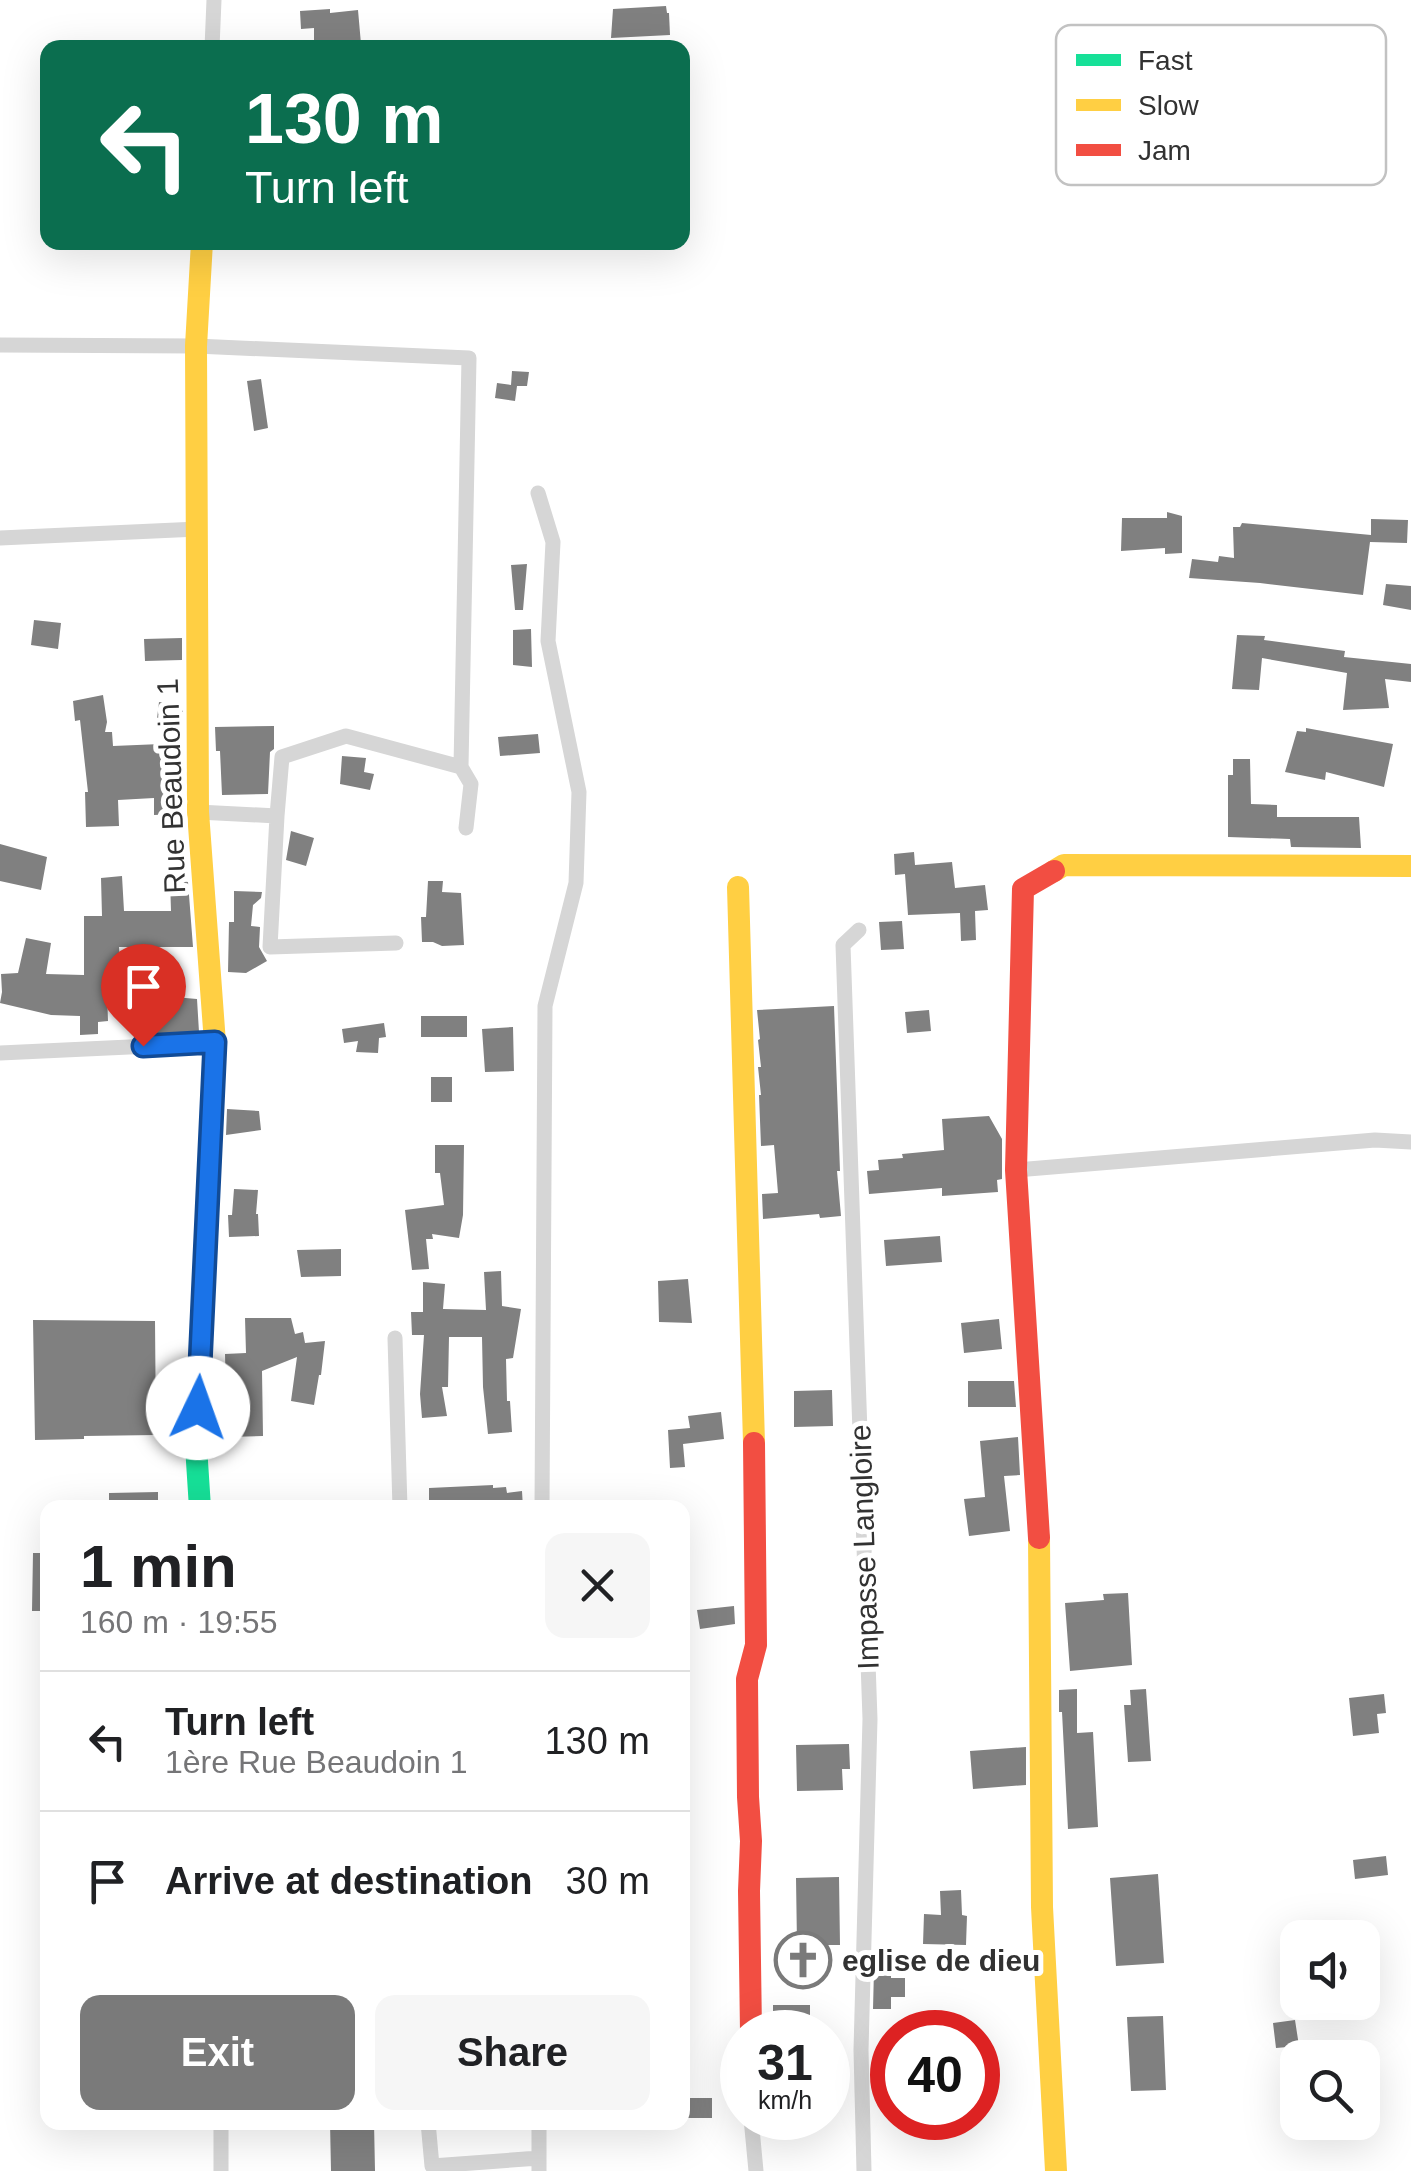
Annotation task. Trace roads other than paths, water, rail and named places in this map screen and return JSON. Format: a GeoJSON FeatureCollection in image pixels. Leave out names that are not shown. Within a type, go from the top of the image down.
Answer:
{"type":"FeatureCollection","features":[{"type":"Feature","properties":{"kind":"street"},"geometry":{"type":"LineString","coordinates":[[212,40],[214,0]]}},
{"type":"Feature","properties":{"kind":"street","name":"Rue Beaudoin 1"},"geometry":{"type":"LineString","coordinates":[[199,1500],[196,1446],[215,1042],[198,812],[196,346],[202,250]]}},
{"type":"Feature","properties":{"kind":"street"},"geometry":{"type":"LineString","coordinates":[[0,345],[196,346],[469,358],[461,767],[471,784],[466,828]]}},
{"type":"Feature","properties":{"kind":"street"},"geometry":{"type":"LineString","coordinates":[[538,493],[553,542],[548,641],[579,792],[576,883],[544,1006],[542,1500]]}},
{"type":"Feature","properties":{"kind":"street"},"geometry":{"type":"LineString","coordinates":[[0,538],[198,528]]}},
{"type":"Feature","properties":{"kind":"street"},"geometry":{"type":"LineString","coordinates":[[396,943],[270,947],[282,757],[346,736],[461,767]]}},
{"type":"Feature","properties":{"kind":"street"},"geometry":{"type":"LineString","coordinates":[[198,812],[277,816]]}},
{"type":"Feature","properties":{"kind":"street"},"geometry":{"type":"LineString","coordinates":[[1056,2171],[1042,1907],[1040,1548],[1016,1170],[1024,888],[1064,865],[1411,866]]}},
{"type":"Feature","properties":{"kind":"street"},"geometry":{"type":"LineString","coordinates":[[738,887],[756,1546],[756,1645],[746,1679],[752,2010]]}},
{"type":"Feature","properties":{"kind":"street","name":"Impasse Langloire"},"geometry":{"type":"LineString","coordinates":[[859,930],[843,945],[870,1719],[860,2050],[864,2171]]}},
{"type":"Feature","properties":{"kind":"street"},"geometry":{"type":"LineString","coordinates":[[0,1054],[215,1042]]}},
{"type":"Feature","properties":{"kind":"street"},"geometry":{"type":"LineString","coordinates":[[1016,1170],[1375,1140],[1411,1142]]}},
{"type":"Feature","properties":{"kind":"street"},"geometry":{"type":"LineString","coordinates":[[395,1338],[400,1500]]}},
{"type":"Feature","properties":{"kind":"street"},"geometry":{"type":"LineString","coordinates":[[221,2130],[221,2171]]}},
{"type":"Feature","properties":{"kind":"street"},"geometry":{"type":"LineString","coordinates":[[429,2130],[432,2166],[539,2164],[539,2130]]}},
{"type":"Feature","properties":{"kind":"street"},"geometry":{"type":"LineString","coordinates":[[753,2140],[756,2171]]}},
{"type":"Feature","properties":{"kind":"place","name":"eglise de dieu"},"geometry":{"type":"Point","coordinates":[803,1960]}}]}
